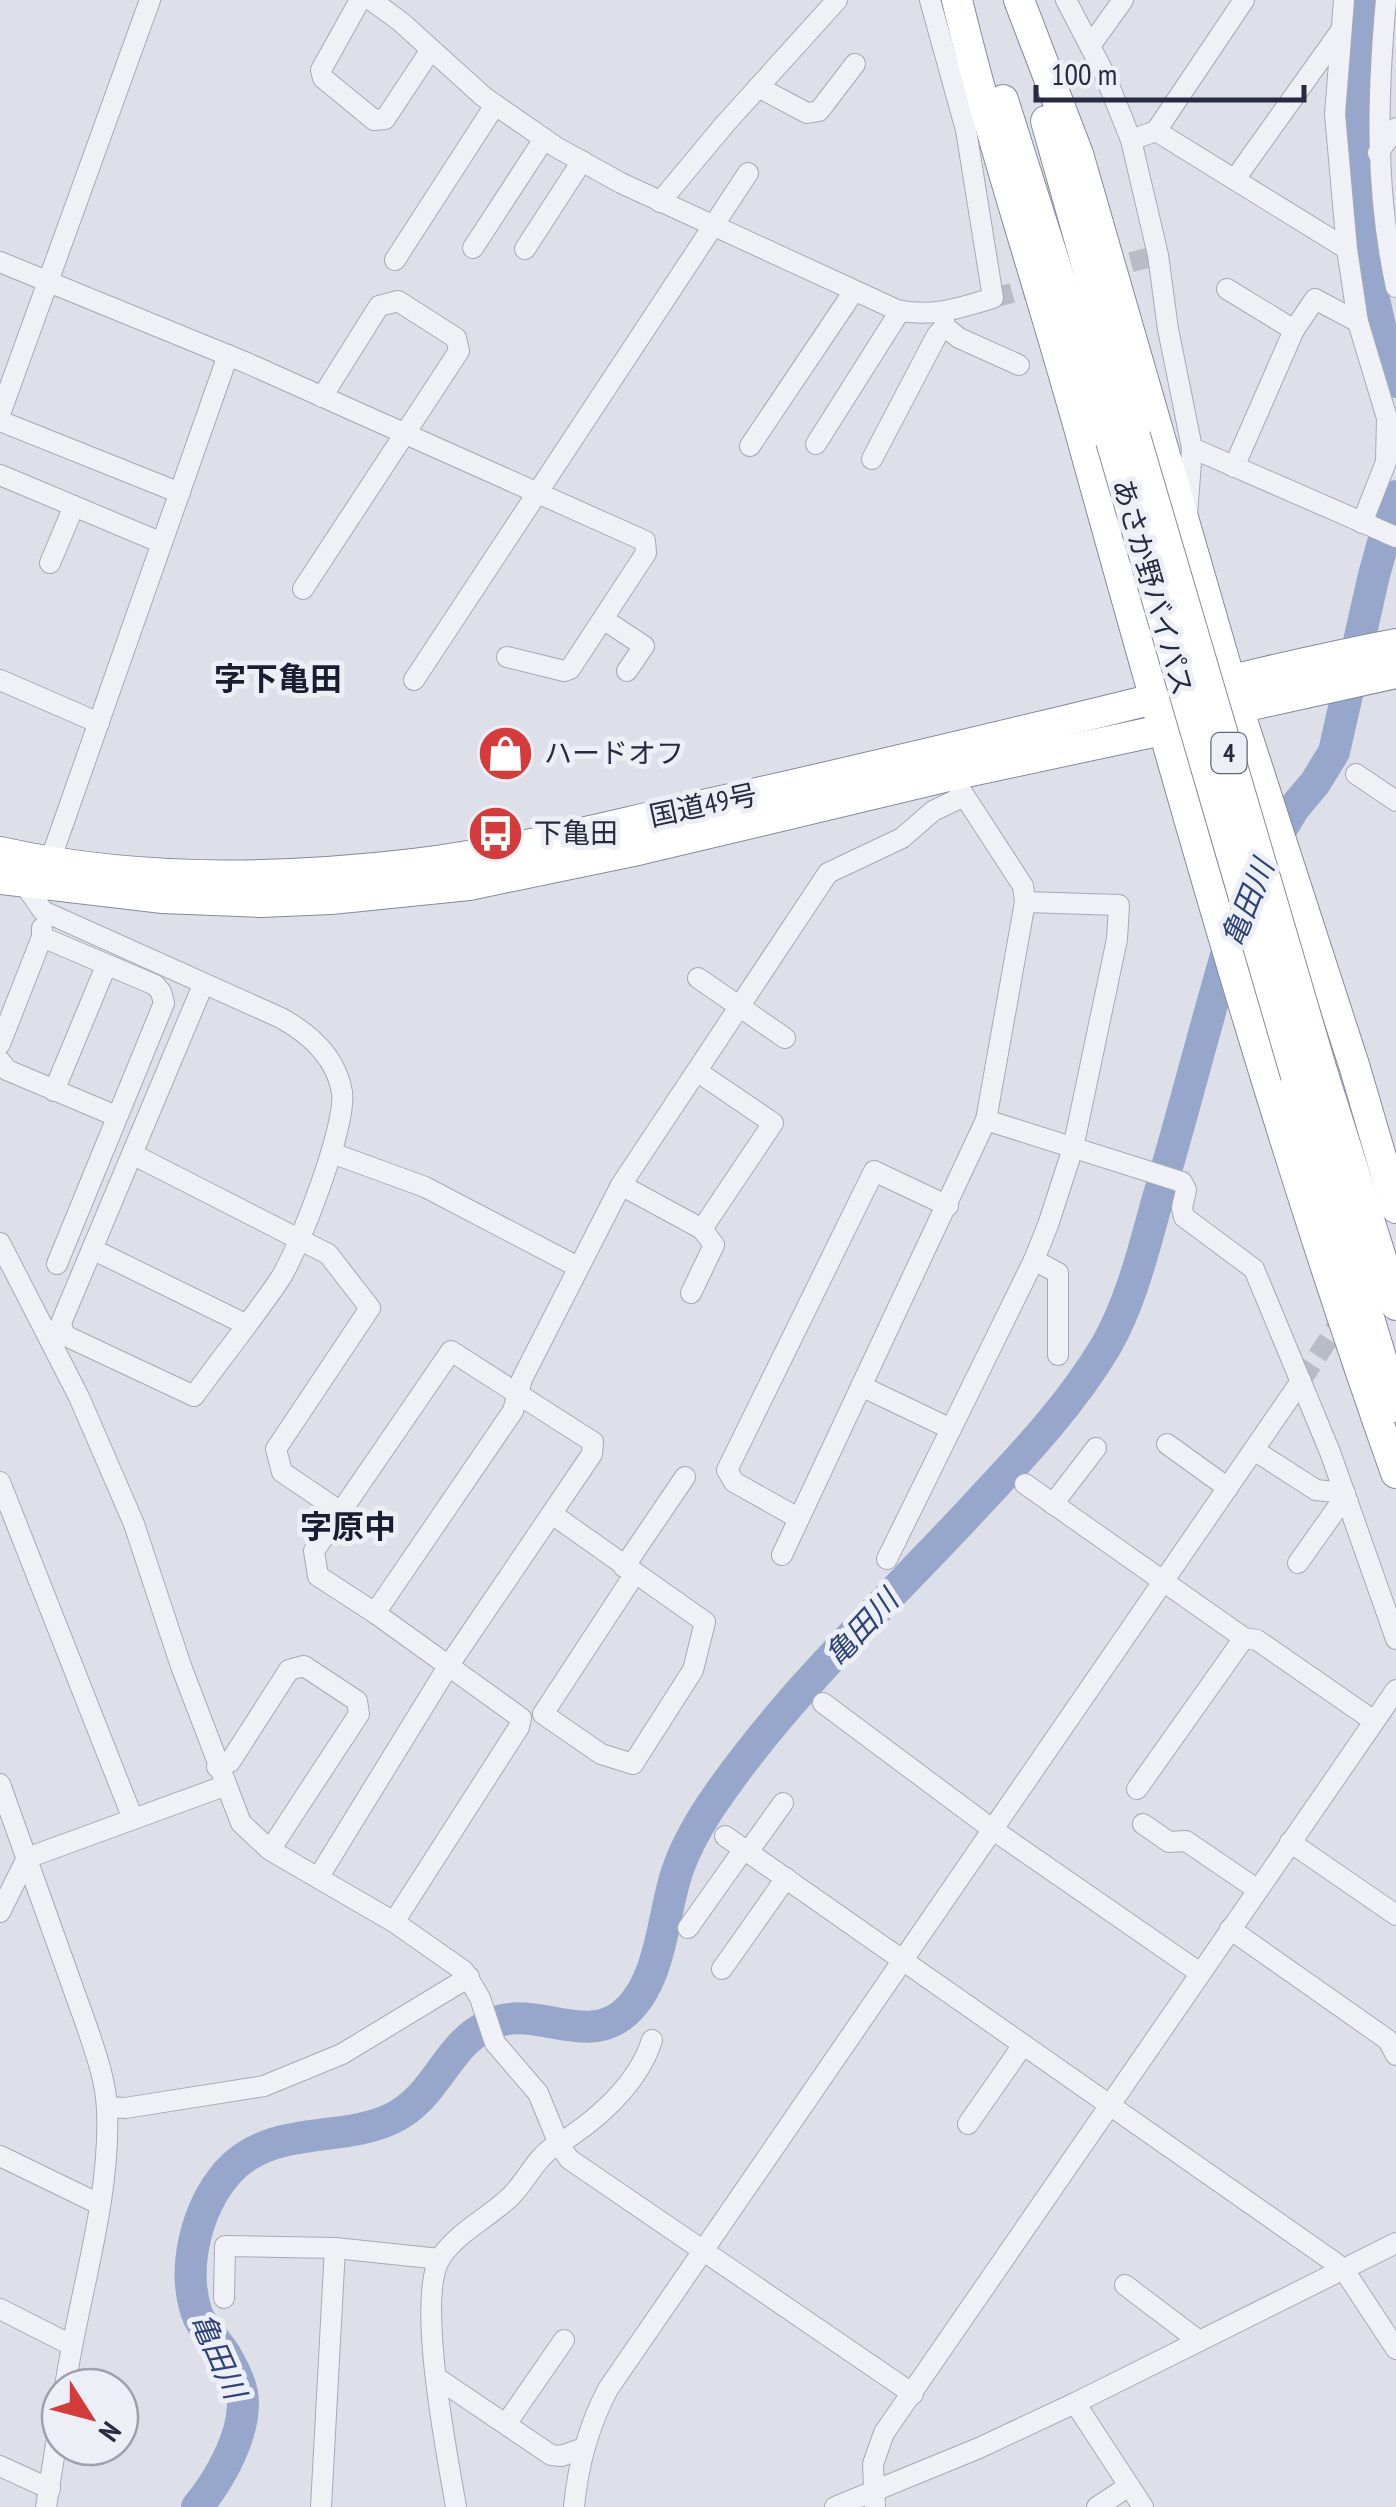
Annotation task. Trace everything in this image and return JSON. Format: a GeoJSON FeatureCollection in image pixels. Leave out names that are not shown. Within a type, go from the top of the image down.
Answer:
{"type":"FeatureCollection","features":[{"type":"Feature","properties":{"kind":"highway"},"geometry":{"type":"LineString","coordinates":[[958,0],[1017,226],[1062,363],[1162,730],[1344,1326],[1396,1473]]}},
{"type":"Feature","properties":{"kind":"highway","name":"あさか野バイパス"},"geometry":{"type":"LineString","coordinates":[[970,0],[1123,438]]}},
{"type":"Feature","properties":{"kind":"highway","name":"あさか野バイパス"},"geometry":{"type":"LineString","coordinates":[[1004,0],[1048,127],[1123,438],[1309,1074],[1396,1408]]}},
{"type":"Feature","properties":{"kind":"highway"},"geometry":{"type":"LineString","coordinates":[[1020,0],[1078,154],[1234,694],[1354,1064],[1396,1208]]}},
{"type":"Feature","properties":{"kind":"highway","name":"国道49号"},"geometry":{"type":"LineString","coordinates":[[0,852],[174,873],[255,876],[418,863],[839,776],[1154,699],[1234,694],[1324,674],[1387,646]]}},
{"type":"Feature","properties":{"kind":"highway","name":"国道49号"},"geometry":{"type":"LineString","coordinates":[[1324,674],[1383,676]]}},
{"type":"Feature","properties":{"kind":"highway","name":"国道49号"},"geometry":{"type":"LineString","coordinates":[[12,882],[162,898],[260,902],[469,885],[958,786],[1162,730],[1234,694]]}},
{"type":"Feature","properties":{"kind":"highway","name":"あさか野バイパス"},"geometry":{"type":"LineString","coordinates":[[1309,1074],[1396,1305]]}},
{"type":"Feature","properties":{"kind":"street"},"geometry":{"type":"LineString","coordinates":[[150,0],[0,418],[180,493]]}},
{"type":"Feature","properties":{"kind":"street"},"geometry":{"type":"LineString","coordinates":[[360,0],[321,70],[323,78],[374,120],[385,119],[430,51]]}},
{"type":"Feature","properties":{"kind":"street"},"geometry":{"type":"LineString","coordinates":[[371,0],[496,104],[582,161],[710,226],[854,291],[900,311],[944,320],[993,298],[966,130],[930,0]]}},
{"type":"Feature","properties":{"kind":"street"},"geometry":{"type":"LineString","coordinates":[[660,202],[837,0]]}},
{"type":"Feature","properties":{"kind":"street"},"geometry":{"type":"LineString","coordinates":[[1066,0],[1131,140],[1158,255],[1192,448],[1185,526]]}},
{"type":"Feature","properties":{"kind":"street"},"geometry":{"type":"LineString","coordinates":[[1090,46],[1123,0]]}},
{"type":"Feature","properties":{"kind":"street"},"geometry":{"type":"LineString","coordinates":[[1131,140],[1156,131],[1244,0]]}},
{"type":"Feature","properties":{"kind":"street"},"geometry":{"type":"LineString","coordinates":[[1344,0],[1336,114],[1347,249],[1358,322],[1388,418],[1386,462],[1367,525]]}},
{"type":"Feature","properties":{"kind":"street"},"geometry":{"type":"LineString","coordinates":[[1396,5],[1386,0],[1377,111],[1378,153],[1396,286]]}},
{"type":"Feature","properties":{"kind":"street"},"geometry":{"type":"LineString","coordinates":[[1235,180],[1342,30]]}},
{"type":"Feature","properties":{"kind":"street"},"geometry":{"type":"LineString","coordinates":[[758,86],[808,113],[820,111],[856,64]]}},
{"type":"Feature","properties":{"kind":"street"},"geometry":{"type":"LineString","coordinates":[[395,260],[496,104]]}},
{"type":"Feature","properties":{"kind":"street"},"geometry":{"type":"LineString","coordinates":[[1378,153],[1396,128]]}},
{"type":"Feature","properties":{"kind":"street"},"geometry":{"type":"LineString","coordinates":[[1156,131],[1347,249]]}},
{"type":"Feature","properties":{"kind":"street"},"geometry":{"type":"LineString","coordinates":[[473,248],[544,138]]}},
{"type":"Feature","properties":{"kind":"street"},"geometry":{"type":"LineString","coordinates":[[525,249],[582,161]]}},
{"type":"Feature","properties":{"kind":"street"},"geometry":{"type":"LineString","coordinates":[[414,680],[748,173]]}},
{"type":"Feature","properties":{"kind":"street"},"geometry":{"type":"LineString","coordinates":[[0,262],[228,355],[540,492],[647,544],[646,553],[568,670],[508,656]]}},
{"type":"Feature","properties":{"kind":"street"},"geometry":{"type":"LineString","coordinates":[[1227,290],[1294,330]]}},
{"type":"Feature","properties":{"kind":"street"},"geometry":{"type":"LineString","coordinates":[[750,446],[854,291]]}},
{"type":"Feature","properties":{"kind":"street"},"geometry":{"type":"LineString","coordinates":[[1234,467],[1294,330],[1315,299],[1358,322]]}},
{"type":"Feature","properties":{"kind":"street"},"geometry":{"type":"LineString","coordinates":[[304,589],[459,351],[456,338],[398,301],[379,306],[322,397]]}},
{"type":"Feature","properties":{"kind":"street"},"geometry":{"type":"LineString","coordinates":[[816,444],[900,311]]}},
{"type":"Feature","properties":{"kind":"street"},"geometry":{"type":"LineString","coordinates":[[944,320],[960,338],[1018,365]]}},
{"type":"Feature","properties":{"kind":"street"},"geometry":{"type":"LineString","coordinates":[[872,460],[944,320]]}},
{"type":"Feature","properties":{"kind":"street"},"geometry":{"type":"LineString","coordinates":[[50,861],[228,355]]}},
{"type":"Feature","properties":{"kind":"street"},"geometry":{"type":"LineString","coordinates":[[1192,448],[1396,537]]}},
{"type":"Feature","properties":{"kind":"street"},"geometry":{"type":"LineString","coordinates":[[0,475],[162,543]]}},
{"type":"Feature","properties":{"kind":"street"},"geometry":{"type":"LineString","coordinates":[[50,563],[74,506]]}},
{"type":"Feature","properties":{"kind":"street"},"geometry":{"type":"LineString","coordinates":[[603,619],[644,646],[627,671]]}},
{"type":"Feature","properties":{"kind":"street"},"geometry":{"type":"LineString","coordinates":[[0,680],[99,723]]}},
{"type":"Feature","properties":{"kind":"street"},"geometry":{"type":"LineString","coordinates":[[1356,774],[1396,802]]}},
{"type":"Feature","properties":{"kind":"street"},"geometry":{"type":"LineString","coordinates":[[375,1613],[512,1411],[578,1267],[621,1185],[828,873],[902,838],[958,786],[1023,886],[1025,902],[986,1120],[782,1556]]}},
{"type":"Feature","properties":{"kind":"street"},"geometry":{"type":"LineString","coordinates":[[12,882],[43,911],[296,1026],[325,1053],[341,1086],[343,1104],[332,1153],[282,1276],[194,1396],[57,1338]]}},
{"type":"Feature","properties":{"kind":"street"},"geometry":{"type":"LineString","coordinates":[[888,1559],[1034,1260],[1074,1148],[1117,939],[1118,905],[1025,902]]}},
{"type":"Feature","properties":{"kind":"street"},"geometry":{"type":"LineString","coordinates":[[0,1044],[42,937],[43,911]]}},
{"type":"Feature","properties":{"kind":"street"},"geometry":{"type":"LineString","coordinates":[[42,937],[155,984],[164,1003],[57,1264]]}},
{"type":"Feature","properties":{"kind":"street"},"geometry":{"type":"LineString","coordinates":[[54,1090],[106,966]]}},
{"type":"Feature","properties":{"kind":"street"},"geometry":{"type":"LineString","coordinates":[[698,978],[786,1038]]}},
{"type":"Feature","properties":{"kind":"street"},"geometry":{"type":"LineString","coordinates":[[57,1338],[203,985]]}},
{"type":"Feature","properties":{"kind":"street"},"geometry":{"type":"LineString","coordinates":[[0,1061],[6,1070],[116,1116]]}},
{"type":"Feature","properties":{"kind":"street"},"geometry":{"type":"LineString","coordinates":[[698,1072],[773,1123],[702,1229]]}},
{"type":"Feature","properties":{"kind":"street"},"geometry":{"type":"LineString","coordinates":[[986,1120],[1186,1184],[1184,1217],[1254,1268],[1346,1498],[1396,1639]]}},
{"type":"Feature","properties":{"kind":"street"},"geometry":{"type":"LineString","coordinates":[[332,1153],[425,1187],[578,1267]]}},
{"type":"Feature","properties":{"kind":"street"},"geometry":{"type":"LineString","coordinates":[[132,1154],[328,1254],[370,1308],[276,1448],[282,1472],[340,1512]]}},
{"type":"Feature","properties":{"kind":"street"},"geometry":{"type":"LineString","coordinates":[[798,1518],[734,1482],[728,1470],[742,1439],[874,1171],[948,1206]]}},
{"type":"Feature","properties":{"kind":"street"},"geometry":{"type":"LineString","coordinates":[[621,1185],[702,1229],[714,1245],[692,1293]]}},
{"type":"Feature","properties":{"kind":"street"},"geometry":{"type":"LineString","coordinates":[[0,1243],[57,1338],[134,1524],[221,1777],[241,1823],[270,1850],[394,1922],[469,1977],[495,2043],[538,2093],[569,2159],[912,2394]]}},
{"type":"Feature","properties":{"kind":"street"},"geometry":{"type":"LineString","coordinates":[[92,1249],[244,1324]]}},
{"type":"Feature","properties":{"kind":"street"},"geometry":{"type":"LineString","coordinates":[[1034,1260],[1058,1273],[1058,1355]]}},
{"type":"Feature","properties":{"kind":"street"},"geometry":{"type":"LineString","coordinates":[[318,1878],[449,1665],[592,1454],[593,1442],[451,1351],[314,1551],[318,1576],[449,1665],[532,1716],[601,1754],[634,1764],[693,1670],[705,1622],[552,1514]]}},
{"type":"Feature","properties":{"kind":"street"},"geometry":{"type":"LineString","coordinates":[[574,2507],[592,2418],[608,2389],[1301,1381]]}},
{"type":"Feature","properties":{"kind":"street"},"geometry":{"type":"LineString","coordinates":[[861,1386],[951,1429]]}},
{"type":"Feature","properties":{"kind":"street"},"geometry":{"type":"LineString","coordinates":[[1167,1444],[1228,1488]]}},
{"type":"Feature","properties":{"kind":"street"},"geometry":{"type":"LineString","coordinates":[[1053,1504],[1096,1448]]}},
{"type":"Feature","properties":{"kind":"street"},"geometry":{"type":"LineString","coordinates":[[1254,1450],[1316,1490],[1346,1498]]}},
{"type":"Feature","properties":{"kind":"street"},"geometry":{"type":"LineString","coordinates":[[394,1922],[519,1727],[532,1716],[629,1571],[685,1478]]}},
{"type":"Feature","properties":{"kind":"street"},"geometry":{"type":"LineString","coordinates":[[0,1482],[133,1819]]}},
{"type":"Feature","properties":{"kind":"street"},"geometry":{"type":"LineString","coordinates":[[1025,1484],[1244,1638],[1257,1640],[1374,1722]]}},
{"type":"Feature","properties":{"kind":"street"},"geometry":{"type":"LineString","coordinates":[[1298,1563],[1346,1498]]}},
{"type":"Feature","properties":{"kind":"street"},"geometry":{"type":"LineString","coordinates":[[1136,1789],[1244,1638]]}},
{"type":"Feature","properties":{"kind":"street"},"geometry":{"type":"LineString","coordinates":[[0,1912],[27,1858],[133,1819],[221,1777],[290,1670],[304,1666],[356,1701],[359,1714],[270,1850]]}},
{"type":"Feature","properties":{"kind":"street"},"geometry":{"type":"LineString","coordinates":[[875,2499],[873,2464],[878,2444],[1396,1690]]}},
{"type":"Feature","properties":{"kind":"street"},"geometry":{"type":"LineString","coordinates":[[823,1704],[992,1829],[1200,1973]]}},
{"type":"Feature","properties":{"kind":"street"},"geometry":{"type":"LineString","coordinates":[[0,1784],[99,2062],[107,2107],[98,2204],[68,2367]]}},
{"type":"Feature","properties":{"kind":"street"},"geometry":{"type":"LineString","coordinates":[[688,1928],[783,1803]]}},
{"type":"Feature","properties":{"kind":"street"},"geometry":{"type":"LineString","coordinates":[[1143,1824],[1169,1842],[1186,1841],[1258,1890]]}},
{"type":"Feature","properties":{"kind":"street"},"geometry":{"type":"LineString","coordinates":[[725,1836],[1344,2270],[1396,2350]]}},
{"type":"Feature","properties":{"kind":"street"},"geometry":{"type":"LineString","coordinates":[[1290,1842],[1396,1915]]}},
{"type":"Feature","properties":{"kind":"street"},"geometry":{"type":"LineString","coordinates":[[722,1969],[786,1878]]}},
{"type":"Feature","properties":{"kind":"street"},"geometry":{"type":"LineString","coordinates":[[1230,1930],[1388,2040],[1396,2054]]}},
{"type":"Feature","properties":{"kind":"street"},"geometry":{"type":"LineString","coordinates":[[107,2107],[125,2108],[264,2086],[342,2054],[469,1977]]}},
{"type":"Feature","properties":{"kind":"street"},"geometry":{"type":"LineString","coordinates":[[456,2507],[437,2378],[432,2279],[440,2259],[457,2239],[510,2197],[544,2155],[592,2122],[641,2063],[652,2040]]}},
{"type":"Feature","properties":{"kind":"street"},"geometry":{"type":"LineString","coordinates":[[968,2124],[1023,2045]]}},
{"type":"Feature","properties":{"kind":"street"},"geometry":{"type":"LineString","coordinates":[[0,2156],[98,2204]]}},
{"type":"Feature","properties":{"kind":"street"},"geometry":{"type":"LineString","coordinates":[[835,2507],[875,2499],[1396,2243]]}},
{"type":"Feature","properties":{"kind":"street"},"geometry":{"type":"LineString","coordinates":[[224,2298],[225,2246],[335,2248],[440,2259]]}},
{"type":"Feature","properties":{"kind":"street"},"geometry":{"type":"LineString","coordinates":[[321,2507],[335,2248]]}},
{"type":"Feature","properties":{"kind":"street"},"geometry":{"type":"LineString","coordinates":[[1124,2285],[1200,2342]]}},
{"type":"Feature","properties":{"kind":"street"},"geometry":{"type":"LineString","coordinates":[[0,2309],[71,2345]]}},
{"type":"Feature","properties":{"kind":"street"},"geometry":{"type":"LineString","coordinates":[[506,2424],[564,2340]]}},
{"type":"Feature","properties":{"kind":"street"},"geometry":{"type":"LineString","coordinates":[[437,2378],[551,2455],[562,2456],[584,2448]]}},
{"type":"Feature","properties":{"kind":"street"},"geometry":{"type":"LineString","coordinates":[[1075,2403],[1143,2507]]}},
{"type":"Feature","properties":{"kind":"street"},"geometry":{"type":"LineString","coordinates":[[0,2466],[48,2498],[53,2467]]}},
{"type":"Feature","properties":{"kind":"street"},"geometry":{"type":"LineString","coordinates":[[1098,2507],[1129,2486]]}},
{"type":"Feature","properties":{"kind":"waterway","name":"亀田川"},"geometry":{"type":"LineString","coordinates":[[1363,0],[1357,98],[1359,193],[1371,287],[1396,382]]}},
{"type":"Feature","properties":{"kind":"waterway","name":"亀田川"},"geometry":{"type":"LineString","coordinates":[[1267,853],[1334,752],[1396,496]]}},
{"type":"Feature","properties":{"kind":"waterway","name":"亀田川"},"geometry":{"type":"LineString","coordinates":[[197,2507],[228,2458],[239,2430],[243,2403],[234,2371],[201,2323],[192,2294],[195,2238],[216,2187],[245,2157],[264,2147],[285,2140],[351,2131],[393,2118],[423,2095],[467,2040],[499,2021],[514,2018],[592,2026],[621,2016],[635,2003],[653,1968],[684,1855],[705,1815],[740,1765],[805,1687],[1031,1445],[1106,1346],[1136,1274],[1232,935]]}},
{"type":"Feature","properties":{"kind":"tunnel"},"geometry":{"type":"LineString","coordinates":[[1102,270],[1158,255]]}},
{"type":"Feature","properties":{"kind":"tunnel"},"geometry":{"type":"LineString","coordinates":[[993,298],[1049,283]]}},
{"type":"Feature","properties":{"kind":"tunnel"},"geometry":{"type":"LineString","coordinates":[[1301,1381],[1345,1314]]}},
{"type":"Feature","properties":{"kind":"place","name":"ハードオフ"},"geometry":{"type":"Point","coordinates":[505,753]}},
{"type":"Feature","properties":{"kind":"place","name":"下亀田"},"geometry":{"type":"Point","coordinates":[495,833]}},
{"type":"Feature","properties":{"kind":"district","name":"字下亀田"},"geometry":{"type":"Point","coordinates":[278,679]}},
{"type":"Feature","properties":{"kind":"district","name":"字原中"},"geometry":{"type":"Point","coordinates":[348,1527]}}]}
